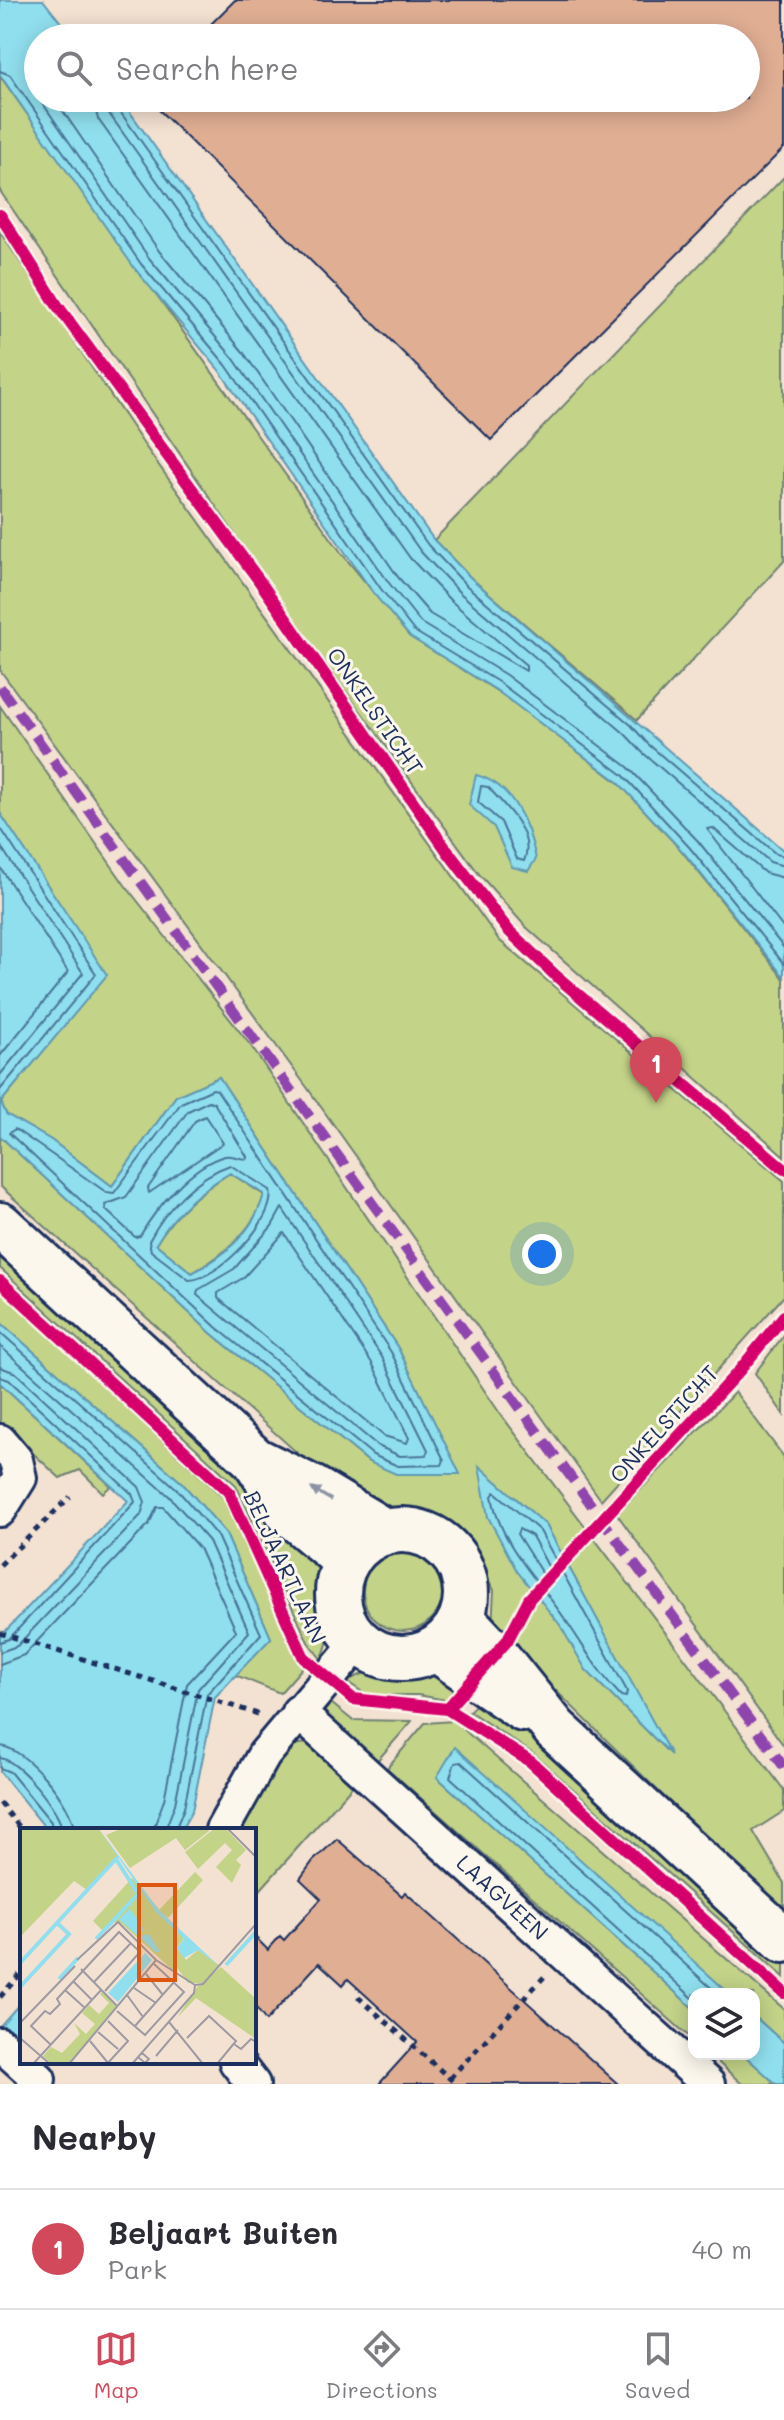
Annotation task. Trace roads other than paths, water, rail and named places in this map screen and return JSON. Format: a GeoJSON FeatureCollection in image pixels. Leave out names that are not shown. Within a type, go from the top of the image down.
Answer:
{"type":"FeatureCollection","features":[{"type":"Feature","properties":{"kind":"street","name":"BELJAARTLAAN"},"geometry":{"type":"LineString","coordinates":[[0,1225],[255,1460],[288,1512],[345,1560]]}},
{"type":"Feature","properties":{"kind":"street"},"geometry":{"type":"LineString","coordinates":[[0,1441],[16,1460],[20,1478],[0,1510]]}},
{"type":"Feature","properties":{"kind":"street","name":"BELJAARTLAAN"},"geometry":{"type":"LineString","coordinates":[[255,1460],[314,1489],[384,1531]]}},
{"type":"Feature","properties":{"kind":"street"},"geometry":{"type":"LineString","coordinates":[[413,1529],[440,1541],[459,1563],[467,1591],[449,1634],[410,1658],[383,1656],[358,1643],[341,1618],[336,1589],[345,1560],[357,1547],[384,1531],[413,1529]]}},
{"type":"Feature","properties":{"kind":"street"},"geometry":{"type":"LineString","coordinates":[[449,1634],[784,1940]]}},
{"type":"Feature","properties":{"kind":"street"},"geometry":{"type":"LineString","coordinates":[[223,1828],[264,1755],[358,1643]]}},
{"type":"Feature","properties":{"kind":"street","name":"LAAGVEEN"},"geometry":{"type":"LineString","coordinates":[[298,1712],[563,1956],[708,2084]]}},
{"type":"Feature","properties":{"kind":"street"},"geometry":{"type":"LineString","coordinates":[[238,2064],[253,2084]]}},
{"type":"Feature","properties":{"kind":"water"},"geometry":{"type":"Polygon","coordinates":[[[0,0],[43,0],[62,24],[24,24],[24,109],[0,75],[0,0]]]}},
{"type":"Feature","properties":{"kind":"water"},"geometry":{"type":"Polygon","coordinates":[[[26,112],[130,112],[434,540],[472,579],[784,851],[784,977],[684,853],[617,781],[496,690],[410,637],[374,594],[219,370],[135,269],[26,112]]]}},
{"type":"Feature","properties":{"kind":"water"},"geometry":{"type":"Polygon","coordinates":[[[476,775],[500,787],[524,820],[536,859],[528,871],[512,867],[494,827],[469,805],[476,775]]]}},
{"type":"Feature","properties":{"kind":"water"},"geometry":{"type":"Polygon","coordinates":[[[0,813],[107,975],[1,1102],[6,1114],[51,1140],[112,1186],[176,1096],[219,1077],[398,1348],[460,1474],[396,1474],[369,1462],[211,1333],[0,1136],[0,813]],[[230,1173],[188,1204],[156,1244],[192,1273],[237,1241],[260,1207],[264,1194],[230,1173]]]}},
{"type":"Feature","properties":{"kind":"water"},"geometry":{"type":"Polygon","coordinates":[[[0,1322],[182,1483],[225,1532],[271,1638],[215,1697],[192,1811],[182,1828],[45,1828],[0,1772],[0,1637],[128,1501],[0,1383],[0,1322]]]}},
{"type":"Feature","properties":{"kind":"water"},"geometry":{"type":"Polygon","coordinates":[[[479,1466],[546,1525],[671,1755],[586,1670],[560,1625],[517,1571],[488,1517],[479,1466]]]}},
{"type":"Feature","properties":{"kind":"water"},"geometry":{"type":"Polygon","coordinates":[[[455,1747],[723,1988],[688,1988],[688,2004],[437,1777],[455,1747]]]}},
{"type":"Feature","properties":{"kind":"water"},"geometry":{"type":"Polygon","coordinates":[[[20,2003],[20,2040],[0,2063],[0,2026],[20,2003]]]}},
{"type":"Feature","properties":{"kind":"water"},"geometry":{"type":"Polygon","coordinates":[[[760,2021],[784,2043],[784,2084],[776,2084],[750,2060],[760,2060],[760,2021]]]}},
{"type":"Feature","properties":{"kind":"place","name":"Beljaart Buiten"},"geometry":{"type":"Point","coordinates":[656,1103]}}]}
